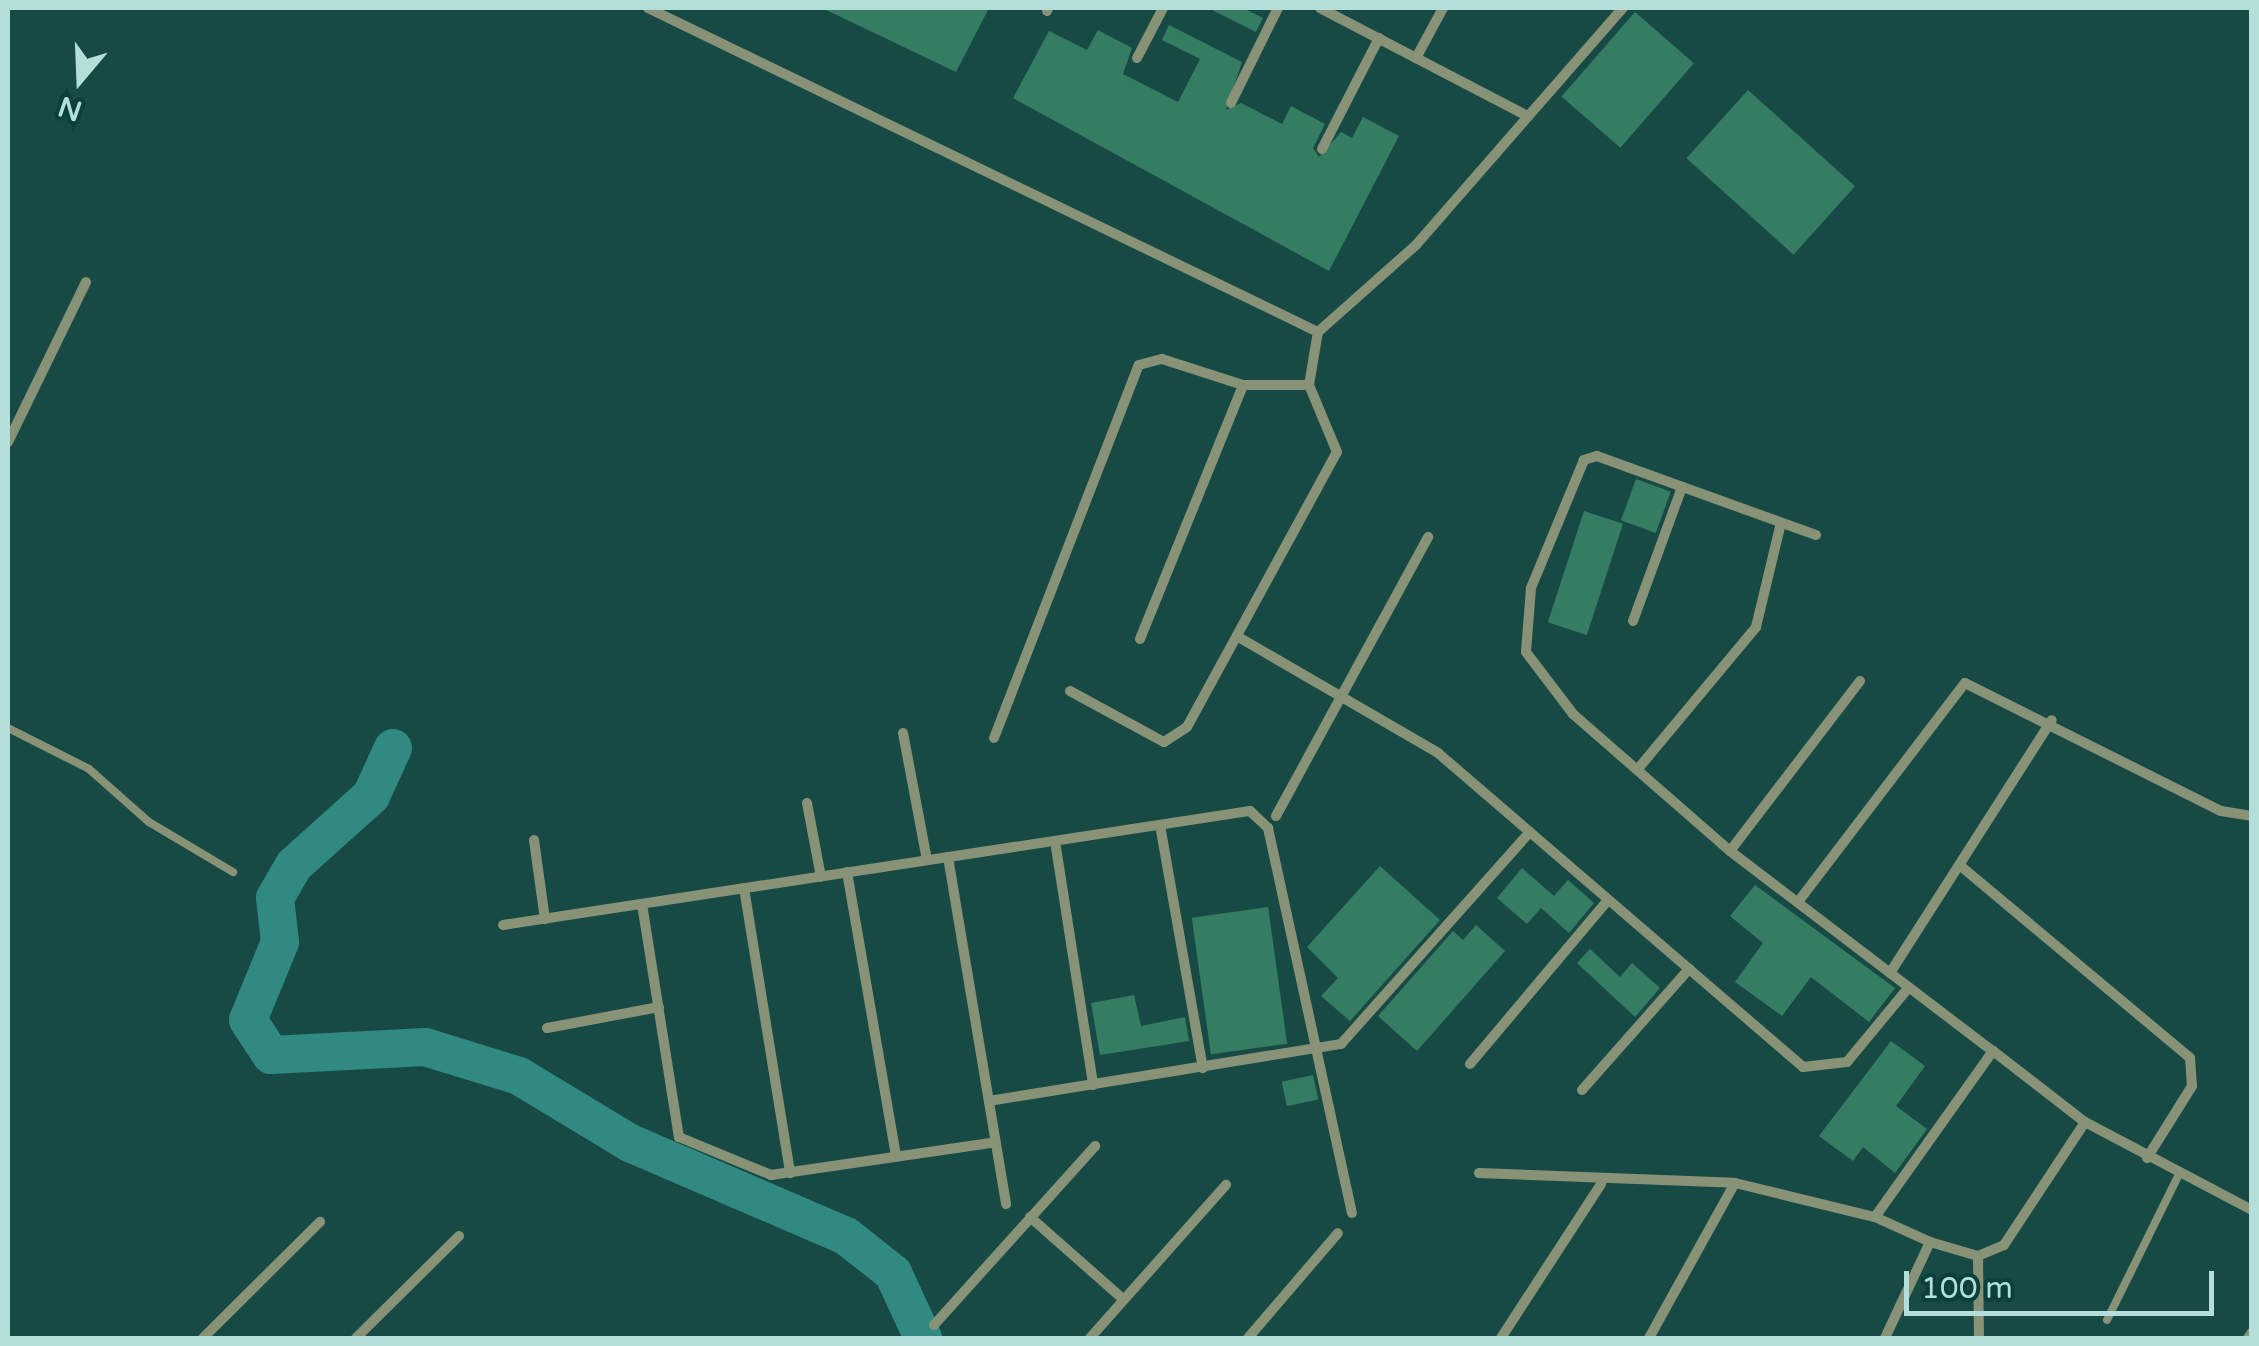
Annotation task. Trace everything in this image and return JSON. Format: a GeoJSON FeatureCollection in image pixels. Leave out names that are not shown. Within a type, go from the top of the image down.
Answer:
{"type":"FeatureCollection","features":[{"type":"Feature","properties":{"kind":"street"},"geometry":{"type":"LineString","coordinates":[[648,8],[1318,332]]}},
{"type":"Feature","properties":{"kind":"street"},"geometry":{"type":"LineString","coordinates":[[1137,58],[1164,8]]}},
{"type":"Feature","properties":{"kind":"street"},"geometry":{"type":"LineString","coordinates":[[1231,103],[1278,8]]}},
{"type":"Feature","properties":{"kind":"street"},"geometry":{"type":"LineString","coordinates":[[1324,8],[1524,114]]}},
{"type":"Feature","properties":{"kind":"street"},"geometry":{"type":"LineString","coordinates":[[1416,58],[1443,8]]}},
{"type":"Feature","properties":{"kind":"street"},"geometry":{"type":"LineString","coordinates":[[1070,690],[1153,738],[1176,740],[1240,638],[1337,452],[1310,385],[1318,332],[1416,246],[1524,114],[1623,8]]}},
{"type":"Feature","properties":{"kind":"street"},"geometry":{"type":"LineString","coordinates":[[1322,149],[1379,38]]}},
{"type":"Feature","properties":{"kind":"street"},"geometry":{"type":"LineString","coordinates":[[8,442],[86,282]]}},
{"type":"Feature","properties":{"kind":"street"},"geometry":{"type":"LineString","coordinates":[[994,738],[1139,365],[1162,358],[1243,385],[1310,385]]}},
{"type":"Feature","properties":{"kind":"street"},"geometry":{"type":"LineString","coordinates":[[1140,639],[1243,385]]}},
{"type":"Feature","properties":{"kind":"street"},"geometry":{"type":"LineString","coordinates":[[1816,535],[1597,456],[1584,460],[1523,623],[1539,675],[1573,714],[1730,851],[2084,1122],[2252,1210]]}},
{"type":"Feature","properties":{"kind":"street"},"geometry":{"type":"LineString","coordinates":[[1633,621],[1682,486]]}},
{"type":"Feature","properties":{"kind":"street"},"geometry":{"type":"LineString","coordinates":[[1638,770],[1740,647],[1763,604],[1782,523]]}},
{"type":"Feature","properties":{"kind":"street"},"geometry":{"type":"LineString","coordinates":[[1276,816],[1428,536]]}},
{"type":"Feature","properties":{"kind":"street"},"geometry":{"type":"LineString","coordinates":[[1240,638],[1343,692],[1426,744],[1689,969],[1816,1071],[1847,1062],[1909,987]]}},
{"type":"Feature","properties":{"kind":"street"},"geometry":{"type":"LineString","coordinates":[[1730,851],[1860,681]]}},
{"type":"Feature","properties":{"kind":"street"},"geometry":{"type":"LineString","coordinates":[[1798,902],[1951,693],[1981,684],[2222,811],[2252,816]]}},
{"type":"Feature","properties":{"kind":"street"},"geometry":{"type":"LineString","coordinates":[[1890,973],[1962,868],[2052,720]]}},
{"type":"Feature","properties":{"kind":"street"},"geometry":{"type":"LineString","coordinates":[[903,733],[928,860]]}},
{"type":"Feature","properties":{"kind":"street"},"geometry":{"type":"LineString","coordinates":[[807,803],[821,877]]}},
{"type":"Feature","properties":{"kind":"street"},"geometry":{"type":"LineString","coordinates":[[503,925],[1250,812],[1268,828],[1352,1213]]}},
{"type":"Feature","properties":{"kind":"street"},"geometry":{"type":"LineString","coordinates":[[1160,825],[1203,1068]]}},
{"type":"Feature","properties":{"kind":"street"},"geometry":{"type":"LineString","coordinates":[[989,1101],[1341,1044],[1530,832]]}},
{"type":"Feature","properties":{"kind":"street"},"geometry":{"type":"LineString","coordinates":[[534,840],[545,918]]}},
{"type":"Feature","properties":{"kind":"street"},"geometry":{"type":"LineString","coordinates":[[1055,841],[1093,1085]]}},
{"type":"Feature","properties":{"kind":"street"},"geometry":{"type":"LineString","coordinates":[[948,857],[1006,1204]]}},
{"type":"Feature","properties":{"kind":"street"},"geometry":{"type":"LineString","coordinates":[[1962,868],[2190,1058],[2192,1086],[2147,1158]]}},
{"type":"Feature","properties":{"kind":"street"},"geometry":{"type":"LineString","coordinates":[[847,872],[896,1156]]}},
{"type":"Feature","properties":{"kind":"street"},"geometry":{"type":"LineString","coordinates":[[744,888],[790,1173]]}},
{"type":"Feature","properties":{"kind":"street"},"geometry":{"type":"LineString","coordinates":[[1470,1064],[1608,900]]}},
{"type":"Feature","properties":{"kind":"street"},"geometry":{"type":"LineString","coordinates":[[642,904],[680,1137],[771,1176],[996,1142]]}},
{"type":"Feature","properties":{"kind":"street"},"geometry":{"type":"LineString","coordinates":[[1582,1090],[1689,969]]}},
{"type":"Feature","properties":{"kind":"street"},"geometry":{"type":"LineString","coordinates":[[547,1028],[659,1008]]}},
{"type":"Feature","properties":{"kind":"street"},"geometry":{"type":"LineString","coordinates":[[1875,1217],[1992,1051]]}},
{"type":"Feature","properties":{"kind":"street"},"geometry":{"type":"LineString","coordinates":[[1480,1173],[1602,1184],[1735,1183],[1875,1217],[1930,1242],[1978,1256],[2004,1245],[2084,1122]]}},
{"type":"Feature","properties":{"kind":"street"},"geometry":{"type":"LineString","coordinates":[[934,1325],[1095,1146]]}},
{"type":"Feature","properties":{"kind":"street"},"geometry":{"type":"LineString","coordinates":[[1649,1338],[1735,1183]]}},
{"type":"Feature","properties":{"kind":"street"},"geometry":{"type":"LineString","coordinates":[[1501,1338],[1602,1184]]}},
{"type":"Feature","properties":{"kind":"street"},"geometry":{"type":"LineString","coordinates":[[1090,1338],[1226,1185]]}},
{"type":"Feature","properties":{"kind":"street"},"geometry":{"type":"LineString","coordinates":[[1030,1217],[1124,1300]]}},
{"type":"Feature","properties":{"kind":"street"},"geometry":{"type":"LineString","coordinates":[[203,1338],[320,1222]]}},
{"type":"Feature","properties":{"kind":"street"},"geometry":{"type":"LineString","coordinates":[[1248,1338],[1338,1233]]}},
{"type":"Feature","properties":{"kind":"street"},"geometry":{"type":"LineString","coordinates":[[363,1336],[459,1236]]}},
{"type":"Feature","properties":{"kind":"street"},"geometry":{"type":"LineString","coordinates":[[1885,1338],[1930,1242]]}},
{"type":"Feature","properties":{"kind":"street"},"geometry":{"type":"LineString","coordinates":[[1978,1256],[1979,1338]]}},
{"type":"Feature","properties":{"kind":"lane"},"geometry":{"type":"LineString","coordinates":[[8,728],[89,769],[149,822],[233,872]]}},
{"type":"Feature","properties":{"kind":"lane"},"geometry":{"type":"LineString","coordinates":[[2107,1320],[2179,1174]]}},
{"type":"Feature","properties":{"kind":"building"},"geometry":{"type":"Polygon","coordinates":[[[822,8],[989,8],[956,72],[822,8]]]}},
{"type":"Feature","properties":{"kind":"building"},"geometry":{"type":"Polygon","coordinates":[[[1208,8],[1243,8],[1263,18],[1256,32],[1208,8]]]}},
{"type":"Feature","properties":{"kind":"building"},"geometry":{"type":"Polygon","coordinates":[[[1635,12],[1694,63],[1620,148],[1562,97],[1635,12]]]}},
{"type":"Feature","properties":{"kind":"building"},"geometry":{"type":"Polygon","coordinates":[[[1169,25],[1242,62],[1226,110],[1241,103],[1282,124],[1291,106],[1325,124],[1313,148],[1319,157],[1341,132],[1352,138],[1363,117],[1399,136],[1329,271],[1013,98],[1049,31],[1087,50],[1098,30],[1132,48],[1123,74],[1178,102],[1200,59],[1162,40],[1169,25]]]}},
{"type":"Feature","properties":{"kind":"building"},"geometry":{"type":"Polygon","coordinates":[[[1748,90],[1855,186],[1793,255],[1686,158],[1748,90]]]}},
{"type":"Feature","properties":{"kind":"building"},"geometry":{"type":"Polygon","coordinates":[[[1636,479],[1671,492],[1656,533],[1621,520],[1636,479]]]}},
{"type":"Feature","properties":{"kind":"building"},"geometry":{"type":"Polygon","coordinates":[[[1584,511],[1623,524],[1587,635],[1548,622],[1584,511]]]}},
{"type":"Feature","properties":{"kind":"building"},"geometry":{"type":"Polygon","coordinates":[[[1380,866],[1440,920],[1350,1021],[1321,996],[1338,978],[1307,947],[1380,866]]]}},
{"type":"Feature","properties":{"kind":"building"},"geometry":{"type":"Polygon","coordinates":[[[1522,868],[1554,896],[1568,880],[1594,903],[1569,933],[1541,908],[1527,924],[1497,898],[1522,868]]]}},
{"type":"Feature","properties":{"kind":"building"},"geometry":{"type":"Polygon","coordinates":[[[1755,885],[1895,988],[1869,1022],[1811,977],[1782,1016],[1735,982],[1763,943],[1730,916],[1755,885]]]}},
{"type":"Feature","properties":{"kind":"building"},"geometry":{"type":"Polygon","coordinates":[[[1268,907],[1287,1044],[1211,1054],[1192,918],[1268,907]]]}},
{"type":"Feature","properties":{"kind":"building"},"geometry":{"type":"Polygon","coordinates":[[[1476,925],[1505,951],[1417,1051],[1378,1016],[1453,931],[1463,940],[1476,925]]]}},
{"type":"Feature","properties":{"kind":"building"},"geometry":{"type":"Polygon","coordinates":[[[1590,949],[1620,977],[1632,963],[1660,988],[1635,1017],[1577,963],[1590,949]]]}},
{"type":"Feature","properties":{"kind":"building"},"geometry":{"type":"Polygon","coordinates":[[[1134,995],[1141,1026],[1185,1017],[1189,1041],[1100,1055],[1091,1003],[1134,995]]]}},
{"type":"Feature","properties":{"kind":"building"},"geometry":{"type":"Polygon","coordinates":[[[1891,1041],[1925,1066],[1896,1106],[1927,1129],[1895,1173],[1863,1147],[1853,1161],[1819,1136],[1891,1041]]]}},
{"type":"Feature","properties":{"kind":"building"},"geometry":{"type":"Polygon","coordinates":[[[1313,1075],[1318,1099],[1287,1106],[1282,1082],[1313,1075]]]}},
{"type":"Feature","properties":{"kind":"waterway"},"geometry":{"type":"LineString","coordinates":[[393,748],[371,796],[294,865],[275,898],[280,942],[248,1020],[271,1055],[425,1047],[519,1076],[630,1143],[846,1236],[893,1273],[923,1338]]}}]}
